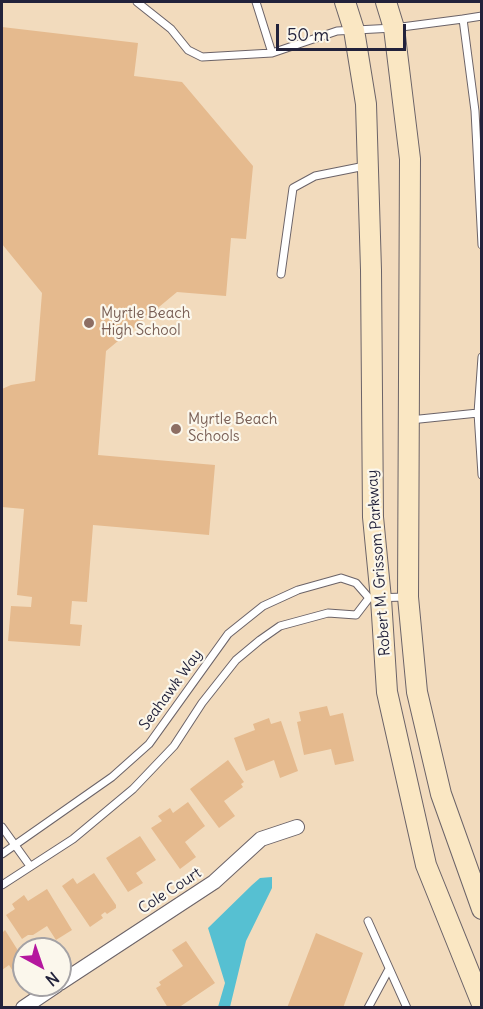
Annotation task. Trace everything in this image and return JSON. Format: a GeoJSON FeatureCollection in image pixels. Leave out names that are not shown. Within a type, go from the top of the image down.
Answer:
{"type":"FeatureCollection","features":[{"type":"Feature","properties":{"kind":"main road","name":"Robert M. Grissom Parkway"},"geometry":{"type":"LineString","coordinates":[[345,2],[354,30],[366,104],[375,599],[387,692],[426,866],[482,1004]]}},
{"type":"Feature","properties":{"kind":"main road","name":"Robert M. Grissom Parkway"},"geometry":{"type":"LineString","coordinates":[[386,2],[394,28],[410,159],[407,420],[408,597],[417,693],[441,794],[482,909]]}},
{"type":"Feature","properties":{"kind":"street","name":"Cole Court"},"geometry":{"type":"LineString","coordinates":[[72,975],[214,882],[261,839],[297,827]]}},
{"type":"Feature","properties":{"kind":"street","name":"Cole Court"},"geometry":{"type":"LineString","coordinates":[[23,1008],[40,997]]}},
{"type":"Feature","properties":{"kind":"lane"},"geometry":{"type":"LineString","coordinates":[[137,2],[171,29],[188,50],[202,57],[272,53],[337,32],[394,28],[482,16]]}},
{"type":"Feature","properties":{"kind":"lane"},"geometry":{"type":"LineString","coordinates":[[256,2],[272,53]]}},
{"type":"Feature","properties":{"kind":"lane"},"geometry":{"type":"LineString","coordinates":[[463,19],[478,111],[482,245]]}},
{"type":"Feature","properties":{"kind":"lane"},"geometry":{"type":"LineString","coordinates":[[281,274],[293,188],[315,176],[349,171],[368,165]]}},
{"type":"Feature","properties":{"kind":"lane"},"geometry":{"type":"LineString","coordinates":[[482,357],[478,413],[482,475]]}},
{"type":"Feature","properties":{"kind":"lane"},"geometry":{"type":"LineString","coordinates":[[407,420],[478,413]]}},
{"type":"Feature","properties":{"kind":"lane","name":"Seahawk Way"},"geometry":{"type":"LineString","coordinates":[[2,854],[112,777],[149,744],[228,634],[263,606],[298,590],[341,578],[356,583],[375,599]]}},
{"type":"Feature","properties":{"kind":"lane"},"geometry":{"type":"LineString","coordinates":[[2,885],[73,839],[133,789],[174,746],[202,703],[236,660],[260,640],[280,626],[328,613],[356,615],[375,599],[408,597]]}},
{"type":"Feature","properties":{"kind":"lane"},"geometry":{"type":"LineString","coordinates":[[2,827],[30,866]]}},
{"type":"Feature","properties":{"kind":"lane"},"geometry":{"type":"LineString","coordinates":[[368,921],[407,1008]]}},
{"type":"Feature","properties":{"kind":"lane"},"geometry":{"type":"LineString","coordinates":[[368,1008],[389,969]]}},
{"type":"Feature","properties":{"kind":"water"},"geometry":{"type":"Polygon","coordinates":[[[272,877],[272,888],[246,941],[230,1007],[218,1007],[225,983],[208,928],[260,878],[272,877]]]}},
{"type":"Feature","properties":{"kind":"building","name":"Myrtle Beach High School"},"geometry":{"type":"Polygon","coordinates":[[[2,27],[138,43],[134,76],[182,82],[253,166],[246,239],[231,238],[226,296],[177,292],[106,351],[98,455],[215,465],[209,535],[93,525],[87,602],[72,601],[70,624],[82,625],[80,646],[8,641],[11,606],[31,607],[32,597],[17,595],[24,509],[2,507],[2,389],[35,381],[42,293],[2,244],[2,27]]]}},
{"type":"Feature","properties":{"kind":"building"},"geometry":{"type":"Polygon","coordinates":[[[327,706],[330,716],[343,713],[354,761],[335,765],[331,749],[304,755],[297,722],[301,721],[299,712],[327,706]]]}},
{"type":"Feature","properties":{"kind":"building"},"geometry":{"type":"Polygon","coordinates":[[[269,718],[271,724],[281,721],[298,771],[280,778],[274,760],[246,771],[234,738],[255,730],[253,724],[269,718]]]}},
{"type":"Feature","properties":{"kind":"building"},"geometry":{"type":"Polygon","coordinates":[[[228,760],[244,782],[241,784],[243,787],[224,801],[235,816],[219,828],[190,789],[228,760]]]}},
{"type":"Feature","properties":{"kind":"building"},"geometry":{"type":"Polygon","coordinates":[[[188,802],[205,826],[185,842],[196,857],[180,869],[151,828],[162,821],[158,816],[170,808],[173,813],[188,802]]]}},
{"type":"Feature","properties":{"kind":"building"},"geometry":{"type":"Polygon","coordinates":[[[140,836],[156,860],[136,873],[143,883],[128,892],[106,858],[140,836]]]}},
{"type":"Feature","properties":{"kind":"building"},"geometry":{"type":"Polygon","coordinates":[[[94,873],[116,908],[107,914],[105,912],[101,915],[103,918],[90,927],[62,886],[73,878],[77,884],[94,873]]]}},
{"type":"Feature","properties":{"kind":"building"},"geometry":{"type":"Polygon","coordinates":[[[47,889],[72,930],[61,937],[54,937],[47,926],[33,935],[21,937],[6,915],[15,909],[12,904],[24,895],[28,901],[47,889]]]}},
{"type":"Feature","properties":{"kind":"building"},"geometry":{"type":"Polygon","coordinates":[[[5,930],[12,941],[12,970],[9,965],[2,970],[2,933],[5,930]]]}},
{"type":"Feature","properties":{"kind":"building"},"geometry":{"type":"Polygon","coordinates":[[[316,933],[363,953],[343,1008],[287,1008],[316,933]]]}},
{"type":"Feature","properties":{"kind":"building"},"geometry":{"type":"Polygon","coordinates":[[[186,941],[215,983],[178,1008],[168,1008],[156,988],[161,985],[159,982],[183,966],[172,950],[186,941]]]}},
{"type":"Feature","properties":{"kind":"place","name":"Myrtle Beach High School"},"geometry":{"type":"Point","coordinates":[89,323]}},
{"type":"Feature","properties":{"kind":"place","name":"Myrtle Beach Schools"},"geometry":{"type":"Point","coordinates":[176,429]}}]}
